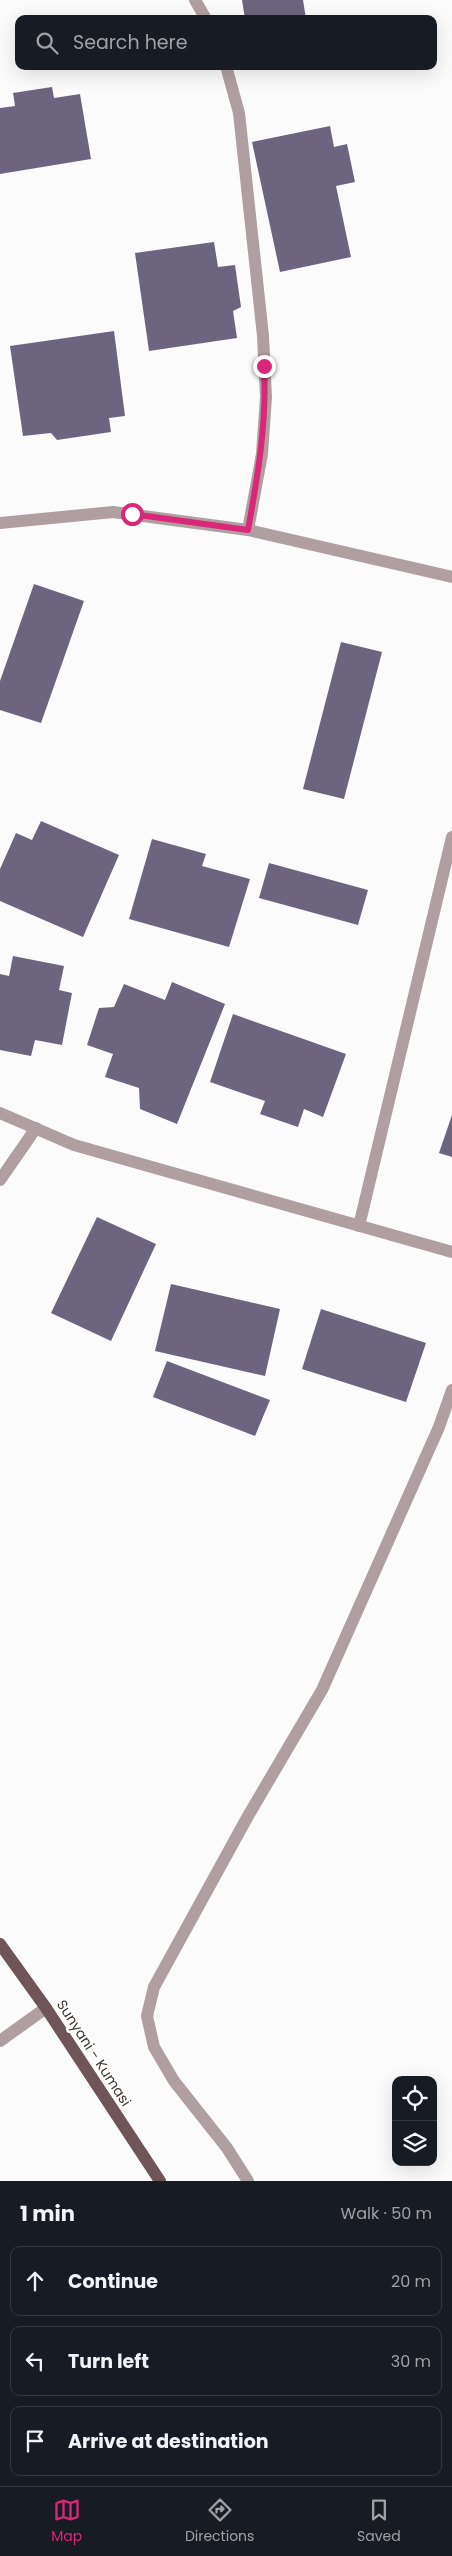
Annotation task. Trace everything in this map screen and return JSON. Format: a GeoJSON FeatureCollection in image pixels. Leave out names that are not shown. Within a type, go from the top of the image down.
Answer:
{"type":"FeatureCollection","features":[{"type":"Feature","properties":{"kind":"main road","name":"Sunyani - Kumasi"},"geometry":{"type":"LineString","coordinates":[[0,1944],[46,2008],[160,2181]]}},
{"type":"Feature","properties":{"kind":"street"},"geometry":{"type":"LineString","coordinates":[[195,0],[204,15]]}},
{"type":"Feature","properties":{"kind":"street"},"geometry":{"type":"LineString","coordinates":[[227,70],[239,113],[265,371],[266,397],[262,454],[248,530]]}},
{"type":"Feature","properties":{"kind":"street"},"geometry":{"type":"LineString","coordinates":[[0,523],[113,512],[248,530],[452,577]]}},
{"type":"Feature","properties":{"kind":"street"},"geometry":{"type":"LineString","coordinates":[[359,1226],[452,837]]}},
{"type":"Feature","properties":{"kind":"street"},"geometry":{"type":"LineString","coordinates":[[0,1113],[74,1145],[452,1252]]}},
{"type":"Feature","properties":{"kind":"street"},"geometry":{"type":"LineString","coordinates":[[0,1180],[36,1128]]}},
{"type":"Feature","properties":{"kind":"street"},"geometry":{"type":"LineString","coordinates":[[248,2181],[227,2148],[174,2081],[154,2047],[147,2016],[154,1986],[248,1816],[322,1690],[435,1436],[452,1390]]}},
{"type":"Feature","properties":{"kind":"street"},"geometry":{"type":"LineString","coordinates":[[0,2042],[46,2008]]}},
{"type":"Feature","properties":{"kind":"building"},"geometry":{"type":"Polygon","coordinates":[[[242,0],[303,0],[305,15],[244,15],[242,0]]]}},
{"type":"Feature","properties":{"kind":"building"},"geometry":{"type":"Polygon","coordinates":[[[52,87],[54,98],[80,94],[91,159],[0,174],[0,108],[15,106],[13,93],[52,87]]]}},
{"type":"Feature","properties":{"kind":"building"},"geometry":{"type":"Polygon","coordinates":[[[330,126],[334,147],[347,144],[355,182],[336,186],[351,257],[280,272],[252,142],[330,126]]]}},
{"type":"Feature","properties":{"kind":"building"},"geometry":{"type":"Polygon","coordinates":[[[214,242],[218,267],[235,265],[241,307],[233,311],[237,338],[149,351],[135,253],[214,242]]]}},
{"type":"Feature","properties":{"kind":"building"},"geometry":{"type":"Polygon","coordinates":[[[114,331],[125,416],[109,418],[111,432],[57,440],[51,433],[23,436],[10,346],[114,331]]]}},
{"type":"Feature","properties":{"kind":"building"},"geometry":{"type":"Polygon","coordinates":[[[34,584],[84,601],[41,723],[0,710],[0,681],[34,584]]]}},
{"type":"Feature","properties":{"kind":"building"},"geometry":{"type":"Polygon","coordinates":[[[341,642],[382,652],[344,799],[303,789],[341,642]]]}},
{"type":"Feature","properties":{"kind":"building"},"geometry":{"type":"Polygon","coordinates":[[[41,821],[119,855],[83,937],[0,901],[0,869],[16,833],[32,840],[41,821]]]}},
{"type":"Feature","properties":{"kind":"building"},"geometry":{"type":"Polygon","coordinates":[[[152,839],[206,854],[202,866],[250,879],[229,947],[129,919],[152,839]]]}},
{"type":"Feature","properties":{"kind":"building"},"geometry":{"type":"Polygon","coordinates":[[[269,863],[368,890],[358,925],[259,898],[269,863]]]}},
{"type":"Feature","properties":{"kind":"building"},"geometry":{"type":"Polygon","coordinates":[[[13,956],[64,966],[59,990],[72,993],[62,1045],[35,1040],[31,1056],[0,1050],[0,974],[9,976],[13,956]]]}},
{"type":"Feature","properties":{"kind":"building"},"geometry":{"type":"Polygon","coordinates":[[[172,982],[225,1004],[177,1124],[140,1109],[139,1088],[105,1077],[113,1054],[87,1045],[99,1008],[114,1007],[124,984],[165,1000],[172,982]]]}},
{"type":"Feature","properties":{"kind":"building"},"geometry":{"type":"Polygon","coordinates":[[[233,1014],[346,1054],[323,1117],[304,1109],[298,1127],[260,1114],[265,1101],[210,1082],[233,1014]]]}},
{"type":"Feature","properties":{"kind":"building"},"geometry":{"type":"Polygon","coordinates":[[[452,1115],[452,1157],[439,1153],[452,1115]]]}},
{"type":"Feature","properties":{"kind":"building"},"geometry":{"type":"Polygon","coordinates":[[[97,1217],[156,1244],[111,1341],[51,1313],[97,1217]]]}},
{"type":"Feature","properties":{"kind":"building"},"geometry":{"type":"Polygon","coordinates":[[[171,1284],[280,1309],[265,1376],[155,1351],[171,1284]]]}},
{"type":"Feature","properties":{"kind":"building"},"geometry":{"type":"Polygon","coordinates":[[[321,1309],[426,1343],[406,1402],[302,1369],[321,1309]]]}},
{"type":"Feature","properties":{"kind":"building"},"geometry":{"type":"Polygon","coordinates":[[[167,1361],[270,1400],[255,1436],[153,1397],[167,1361]]]}},
{"type":"Feature","properties":{"kind":"route"},"geometry":{"type":"LineString","coordinates":[[132,514],[248,530],[262,454],[266,397],[264,366]]}}]}
